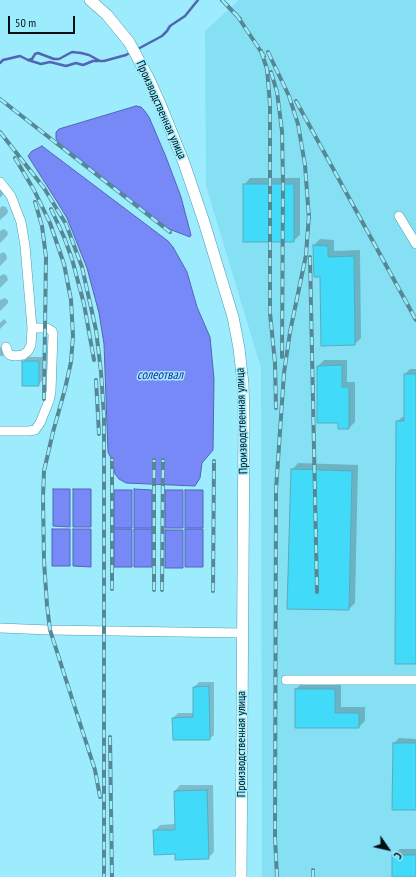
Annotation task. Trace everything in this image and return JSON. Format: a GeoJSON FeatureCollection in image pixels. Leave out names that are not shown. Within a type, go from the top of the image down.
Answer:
{"type":"FeatureCollection","features":[{"type":"Feature","properties":{"kind":"main road","name":"Производственная улица"},"geometry":{"type":"LineString","coordinates":[[90,0],[107,15],[129,42],[161,106],[184,163],[225,288],[240,348],[244,421],[241,877]]}},
{"type":"Feature","properties":{"kind":"lane"},"geometry":{"type":"LineString","coordinates":[[0,182],[11,196],[21,222],[25,246],[32,328],[31,344],[28,351],[24,355],[10,355],[6,347]]}},
{"type":"Feature","properties":{"kind":"lane"},"geometry":{"type":"LineString","coordinates":[[399,216],[416,244]]}},
{"type":"Feature","properties":{"kind":"lane"},"geometry":{"type":"LineString","coordinates":[[0,432],[35,430],[40,423],[49,401],[52,391],[53,334],[52,331],[47,328],[32,328]]}},
{"type":"Feature","properties":{"kind":"lane"},"geometry":{"type":"LineString","coordinates":[[0,628],[242,633]]}},
{"type":"Feature","properties":{"kind":"lane"},"geometry":{"type":"LineString","coordinates":[[286,680],[416,680]]}},
{"type":"Feature","properties":{"kind":"shaded area"},"geometry":{"type":"Polygon","coordinates":[[[239,0],[416,0],[416,877],[262,877],[261,368],[206,186],[205,31],[239,0]]]}},
{"type":"Feature","properties":{"kind":"water"},"geometry":{"type":"Polygon","coordinates":[[[136,106],[141,107],[149,117],[166,157],[181,197],[191,235],[190,237],[169,229],[59,143],[56,139],[56,132],[59,129],[136,106]]]}},
{"type":"Feature","properties":{"kind":"water","name":"солеотвал"},"geometry":{"type":"Polygon","coordinates":[[[42,146],[168,241],[187,272],[197,307],[210,337],[214,379],[213,450],[202,463],[200,478],[195,486],[126,483],[119,479],[115,474],[112,460],[108,452],[104,344],[99,313],[87,268],[67,218],[28,156],[32,151],[42,146]]]}},
{"type":"Feature","properties":{"kind":"water"},"geometry":{"type":"Polygon","coordinates":[[[53,489],[70,489],[70,527],[53,526],[53,489]]]}},
{"type":"Feature","properties":{"kind":"water"},"geometry":{"type":"Polygon","coordinates":[[[73,489],[91,489],[91,527],[73,527],[73,489]]]}},
{"type":"Feature","properties":{"kind":"water"},"geometry":{"type":"Polygon","coordinates":[[[134,489],[152,490],[152,528],[134,528],[134,489]]]}},
{"type":"Feature","properties":{"kind":"water"},"geometry":{"type":"Polygon","coordinates":[[[114,490],[132,490],[132,528],[114,528],[114,490]]]}},
{"type":"Feature","properties":{"kind":"water"},"geometry":{"type":"Polygon","coordinates":[[[165,490],[183,490],[183,528],[165,528],[165,490]]]}},
{"type":"Feature","properties":{"kind":"water"},"geometry":{"type":"Polygon","coordinates":[[[185,490],[203,490],[203,528],[185,528],[185,490]]]}},
{"type":"Feature","properties":{"kind":"water"},"geometry":{"type":"Polygon","coordinates":[[[52,529],[70,529],[70,566],[52,566],[52,529]]]}},
{"type":"Feature","properties":{"kind":"water"},"geometry":{"type":"Polygon","coordinates":[[[73,529],[91,529],[91,567],[73,566],[73,529]]]}},
{"type":"Feature","properties":{"kind":"water"},"geometry":{"type":"Polygon","coordinates":[[[114,529],[132,529],[132,567],[114,567],[114,529]]]}},
{"type":"Feature","properties":{"kind":"water"},"geometry":{"type":"Polygon","coordinates":[[[134,529],[152,529],[152,567],[134,567],[134,529]]]}},
{"type":"Feature","properties":{"kind":"water"},"geometry":{"type":"Polygon","coordinates":[[[185,529],[203,529],[203,567],[185,567],[185,529]]]}},
{"type":"Feature","properties":{"kind":"water"},"geometry":{"type":"Polygon","coordinates":[[[165,530],[183,530],[183,568],[165,568],[165,530]]]}},
{"type":"Feature","properties":{"kind":"building"},"geometry":{"type":"Polygon","coordinates":[[[243,184],[294,184],[294,242],[243,242],[243,184]]]}},
{"type":"Feature","properties":{"kind":"building"},"geometry":{"type":"Polygon","coordinates":[[[313,245],[328,246],[328,257],[354,256],[355,345],[321,346],[320,277],[314,277],[313,245]]]}},
{"type":"Feature","properties":{"kind":"building"},"geometry":{"type":"Polygon","coordinates":[[[22,361],[39,361],[39,386],[22,386],[22,361]]]}},
{"type":"Feature","properties":{"kind":"building"},"geometry":{"type":"Polygon","coordinates":[[[342,365],[342,387],[349,387],[349,429],[338,429],[338,423],[317,423],[317,366],[342,365]]]}},
{"type":"Feature","properties":{"kind":"building"},"geometry":{"type":"Polygon","coordinates":[[[404,374],[416,374],[416,664],[395,664],[396,421],[404,421],[404,374]]]}},
{"type":"Feature","properties":{"kind":"building"},"geometry":{"type":"Polygon","coordinates":[[[291,469],[352,471],[349,610],[287,609],[291,469]]]}},
{"type":"Feature","properties":{"kind":"building"},"geometry":{"type":"Polygon","coordinates":[[[209,686],[210,740],[173,740],[172,718],[193,717],[193,687],[209,686]]]}},
{"type":"Feature","properties":{"kind":"building"},"geometry":{"type":"Polygon","coordinates":[[[295,689],[335,689],[335,713],[359,713],[359,728],[295,728],[295,689]]]}},
{"type":"Feature","properties":{"kind":"building"},"geometry":{"type":"Polygon","coordinates":[[[393,743],[416,743],[416,810],[392,810],[393,743]]]}},
{"type":"Feature","properties":{"kind":"building"},"geometry":{"type":"Polygon","coordinates":[[[207,790],[209,859],[175,860],[175,854],[154,855],[153,830],[175,830],[174,791],[207,790]]]}},
{"type":"Feature","properties":{"kind":"building"},"geometry":{"type":"Polygon","coordinates":[[[392,855],[416,855],[416,877],[392,877],[392,855]]]}},
{"type":"Feature","properties":{"kind":"waterway"},"geometry":{"type":"LineString","coordinates":[[136,50],[162,36],[170,26],[185,16],[198,0]]}},
{"type":"Feature","properties":{"kind":"waterway"},"geometry":{"type":"LineString","coordinates":[[0,63],[3,60],[20,56],[28,60],[32,59],[35,54],[38,53],[54,59],[59,59],[72,52],[81,53],[89,55],[100,61],[104,61],[126,55],[131,52]]}},
{"type":"Feature","properties":{"kind":"waterway"},"geometry":{"type":"LineString","coordinates":[[28,60],[41,64],[50,62],[66,66],[76,63],[83,65],[93,61],[98,61]]}},
{"type":"Feature","properties":{"kind":"railway"},"geometry":{"type":"LineString","coordinates":[[222,0],[240,19]]}},
{"type":"Feature","properties":{"kind":"railway"},"geometry":{"type":"LineString","coordinates":[[236,14],[264,56]]}},
{"type":"Feature","properties":{"kind":"railway"},"geometry":{"type":"LineString","coordinates":[[261,51],[267,69],[270,104],[270,313],[275,363],[276,408]]}},
{"type":"Feature","properties":{"kind":"railway"},"geometry":{"type":"LineString","coordinates":[[268,52],[289,96],[298,124],[305,165],[309,219]]}},
{"type":"Feature","properties":{"kind":"railway"},"geometry":{"type":"LineString","coordinates":[[271,72],[277,92],[282,131],[282,357]]}},
{"type":"Feature","properties":{"kind":"railway"},"geometry":{"type":"LineString","coordinates":[[0,99],[170,232]]}},
{"type":"Feature","properties":{"kind":"railway"},"geometry":{"type":"LineString","coordinates":[[296,101],[416,320]]}},
{"type":"Feature","properties":{"kind":"railway"},"geometry":{"type":"LineString","coordinates":[[0,132],[44,188],[66,224],[82,267],[96,330],[104,416],[104,877]]}},
{"type":"Feature","properties":{"kind":"railway"},"geometry":{"type":"LineString","coordinates":[[15,158],[34,190],[50,223],[64,264],[71,300],[73,336],[71,362],[44,471],[44,561],[50,630],[95,770],[100,797]]}},
{"type":"Feature","properties":{"kind":"railway"},"geometry":{"type":"LineString","coordinates":[[35,202],[42,226],[46,257],[44,399]]}},
{"type":"Feature","properties":{"kind":"railway"},"geometry":{"type":"LineString","coordinates":[[51,209],[72,259],[84,304],[94,360]]}},
{"type":"Feature","properties":{"kind":"railway"},"geometry":{"type":"LineString","coordinates":[[277,877],[275,838],[276,490],[284,373],[290,332],[306,255],[309,214]]}},
{"type":"Feature","properties":{"kind":"railway"},"geometry":{"type":"LineString","coordinates":[[310,257],[317,592]]}},
{"type":"Feature","properties":{"kind":"railway"},"geometry":{"type":"LineString","coordinates":[[96,380],[99,434]]}},
{"type":"Feature","properties":{"kind":"railway"},"geometry":{"type":"LineString","coordinates":[[112,459],[112,589]]}},
{"type":"Feature","properties":{"kind":"railway"},"geometry":{"type":"LineString","coordinates":[[154,460],[154,590]]}},
{"type":"Feature","properties":{"kind":"railway"},"geometry":{"type":"LineString","coordinates":[[162,590],[163,460]]}},
{"type":"Feature","properties":{"kind":"railway"},"geometry":{"type":"LineString","coordinates":[[213,591],[214,461]]}},
{"type":"Feature","properties":{"kind":"railway"},"geometry":{"type":"LineString","coordinates":[[110,737],[112,877]]}},
{"type":"Feature","properties":{"kind":"railway"},"geometry":{"type":"LineString","coordinates":[[313,870],[313,877]]}}]}
